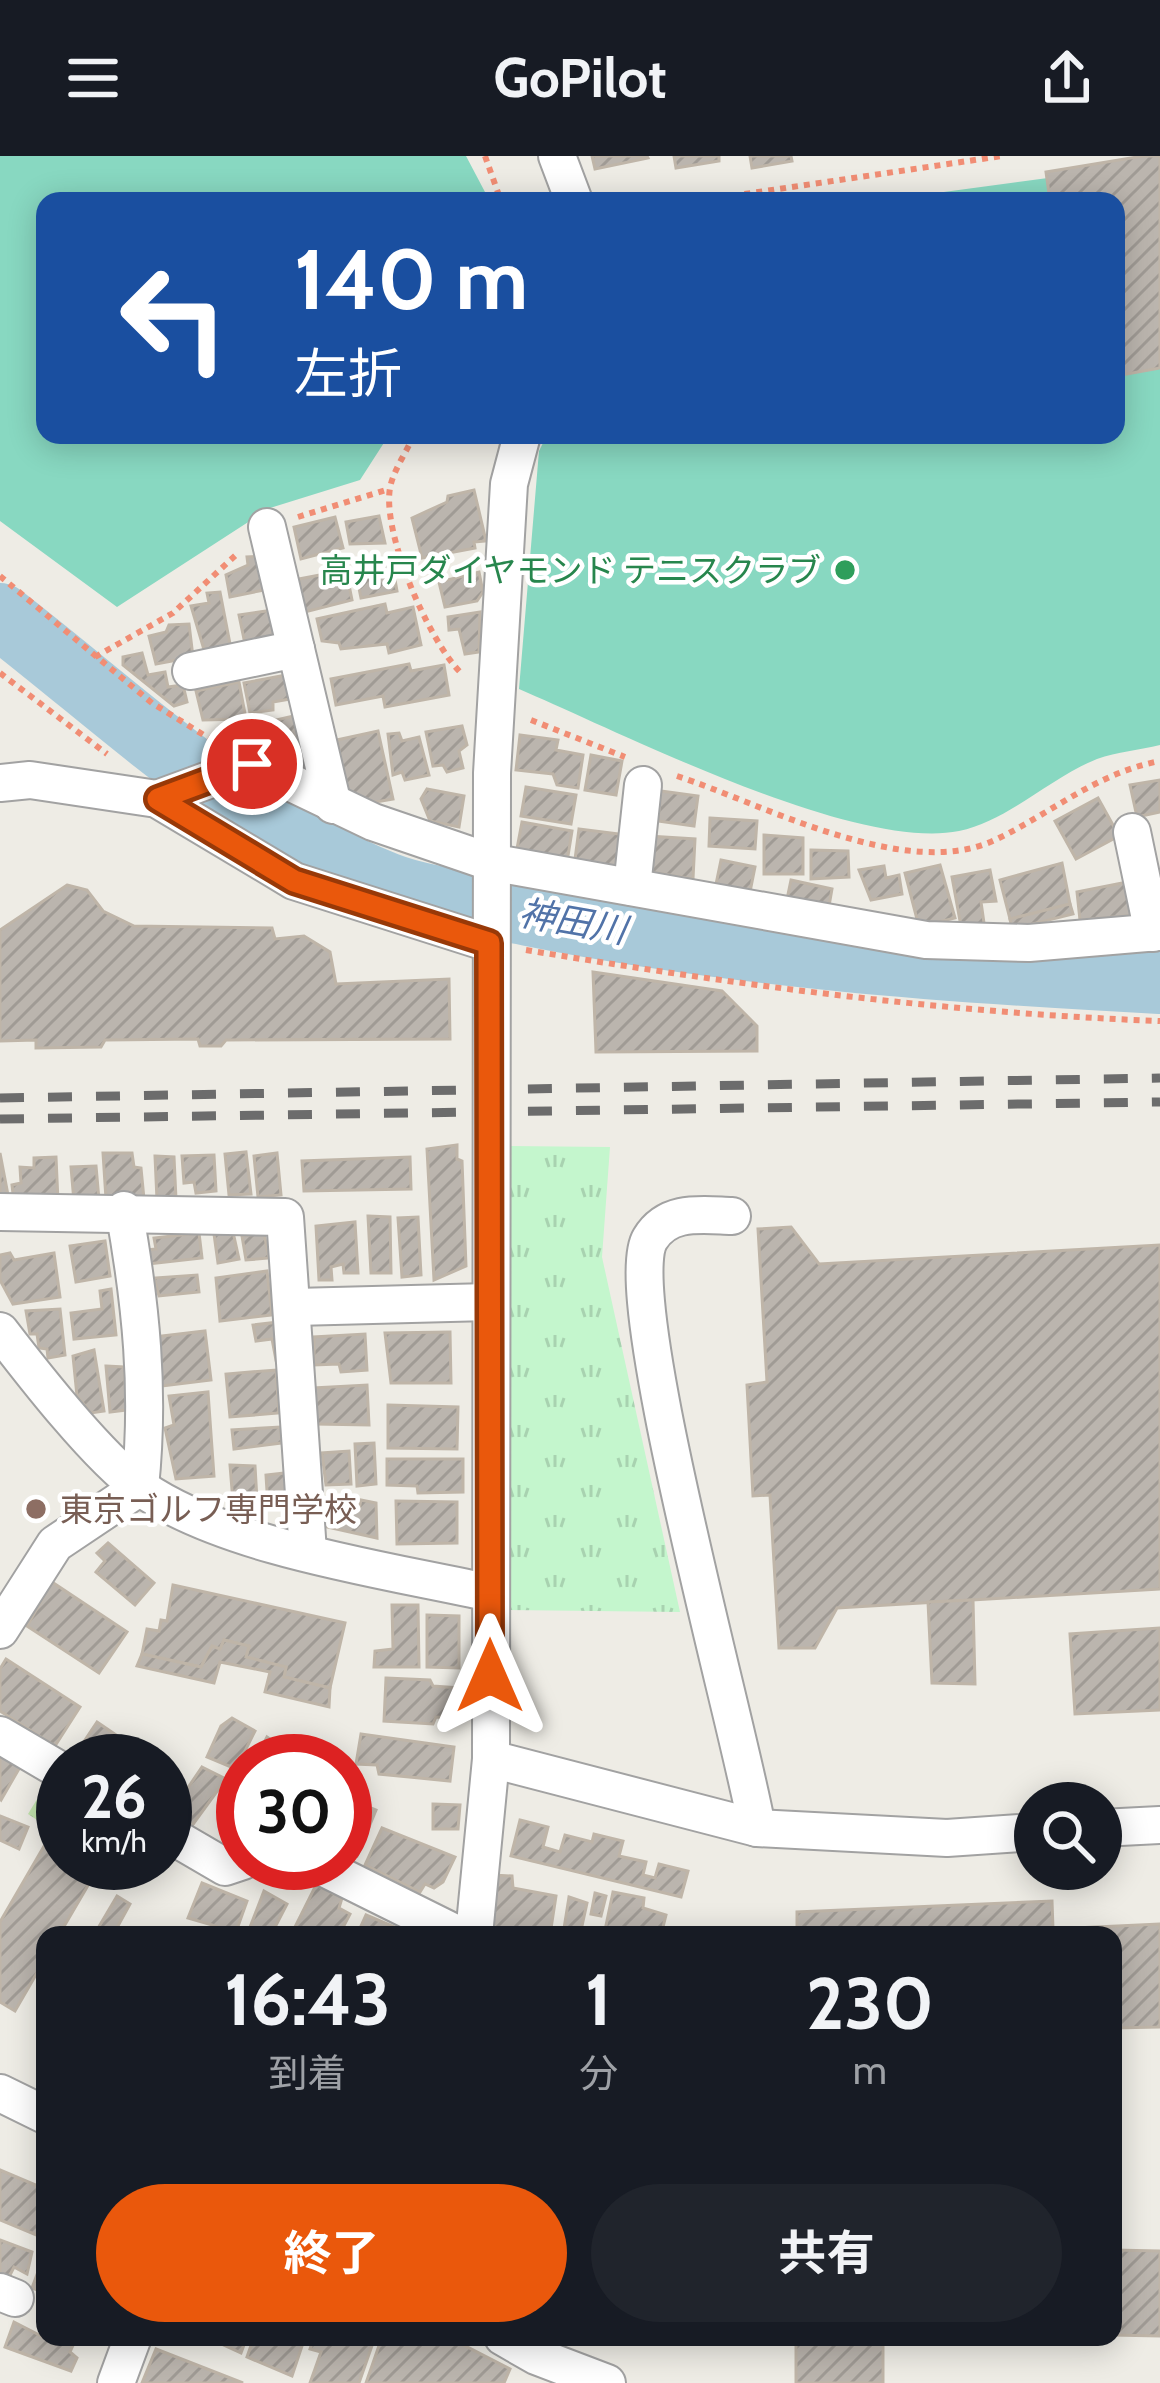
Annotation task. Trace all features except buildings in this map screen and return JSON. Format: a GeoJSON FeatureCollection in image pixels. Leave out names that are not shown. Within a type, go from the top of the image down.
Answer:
{"type":"FeatureCollection","features":[{"type":"Feature","properties":{"kind":"street"},"geometry":{"type":"LineString","coordinates":[[556,156],[570,192]]}},
{"type":"Feature","properties":{"kind":"street"},"geometry":{"type":"LineString","coordinates":[[474,1926],[490,1759],[490,866],[509,484],[520,444]]}},
{"type":"Feature","properties":{"kind":"street"},"geometry":{"type":"LineString","coordinates":[[267,527],[333,805]]}},
{"type":"Feature","properties":{"kind":"street"},"geometry":{"type":"LineString","coordinates":[[191,671],[296,649]]}},
{"type":"Feature","properties":{"kind":"street"},"geometry":{"type":"LineString","coordinates":[[0,783],[30,780],[171,793],[244,767],[490,866],[926,940],[1029,943],[1156,933],[1132,832]]}},
{"type":"Feature","properties":{"kind":"street"},"geometry":{"type":"LineString","coordinates":[[632,887],[653,775]]}},
{"type":"Feature","properties":{"kind":"street"},"geometry":{"type":"LineString","coordinates":[[171,793],[294,881],[489,933]]}},
{"type":"Feature","properties":{"kind":"street"},"geometry":{"type":"LineString","coordinates":[[0,1630],[56,1544],[140,1487],[148,1418],[140,1301],[124,1210]]}},
{"type":"Feature","properties":{"kind":"street"},"geometry":{"type":"LineString","coordinates":[[0,1212],[124,1210],[285,1217],[295,1307],[308,1552]]}},
{"type":"Feature","properties":{"kind":"street"},"geometry":{"type":"LineString","coordinates":[[732,1216],[688,1214],[667,1221],[648,1241],[643,1280],[654,1378],[757,1828]]}},
{"type":"Feature","properties":{"kind":"street"},"geometry":{"type":"LineString","coordinates":[[295,1307],[489,1302]]}},
{"type":"Feature","properties":{"kind":"street"},"geometry":{"type":"LineString","coordinates":[[0,1331],[37,1380],[140,1487],[211,1522],[308,1552],[490,1593]]}},
{"type":"Feature","properties":{"kind":"street"},"geometry":{"type":"LineString","coordinates":[[0,1735],[36,1756]]}},
{"type":"Feature","properties":{"kind":"street"},"geometry":{"type":"LineString","coordinates":[[490,1759],[690,1815],[757,1828],[947,1838],[1014,1833]]}},
{"type":"Feature","properties":{"kind":"street"},"geometry":{"type":"LineString","coordinates":[[1122,1827],[1160,1825]]}},
{"type":"Feature","properties":{"kind":"street"},"geometry":{"type":"LineString","coordinates":[[368,1890],[441,1926]]}},
{"type":"Feature","properties":{"kind":"street"},"geometry":{"type":"LineString","coordinates":[[0,2093],[36,2111]]}},
{"type":"Feature","properties":{"kind":"street"},"geometry":{"type":"LineString","coordinates":[[116,2383],[130,2346]]}},
{"type":"Feature","properties":{"kind":"street"},"geometry":{"type":"LineString","coordinates":[[510,2346],[532,2370],[607,2383]]}},
{"type":"Feature","properties":{"kind":"path"},"geometry":{"type":"LineString","coordinates":[[484,156],[498,192]]}},
{"type":"Feature","properties":{"kind":"path"},"geometry":{"type":"LineString","coordinates":[[758,192],[1002,156]]}},
{"type":"Feature","properties":{"kind":"path"},"geometry":{"type":"LineString","coordinates":[[410,444],[389,489],[397,542],[445,657],[521,716],[653,775],[859,840],[935,851],[968,850],[995,840],[1099,778],[1160,760]]}},
{"type":"Feature","properties":{"kind":"path"},"geometry":{"type":"LineString","coordinates":[[0,576],[152,703],[244,767]]}},
{"type":"Feature","properties":{"kind":"path"},"geometry":{"type":"LineString","coordinates":[[0,673],[115,761]]}},
{"type":"Feature","properties":{"kind":"path"},"geometry":{"type":"LineString","coordinates":[[489,933],[760,989],[1037,1016],[1160,1021]]}},
{"type":"Feature","properties":{"kind":"green space"},"geometry":{"type":"Polygon","coordinates":[[[0,156],[466,156],[485,192],[36,192],[36,444],[383,444],[360,480],[270,508],[117,607],[0,521],[0,156]]]}},
{"type":"Feature","properties":{"kind":"green space","name":"高井戸ダイヤモンド テニスクラブ"},"geometry":{"type":"Polygon","coordinates":[[[1160,163],[1160,745],[1097,759],[977,826],[914,833],[801,807],[676,759],[519,689],[542,444],[1125,444],[1125,192],[944,192],[1160,163]]]}},
{"type":"Feature","properties":{"kind":"green space"},"geometry":{"type":"Polygon","coordinates":[[[511,1146],[610,1147],[602,1257],[680,1612],[507,1610],[511,1146]]]}},
{"type":"Feature","properties":{"kind":"waterway","name":"神田川"},"geometry":{"type":"LineString","coordinates":[[0,616],[234,800],[334,861],[403,891],[607,928],[765,950],[922,966],[1160,981]]}},
{"type":"Feature","properties":{"kind":"railway"},"geometry":{"type":"LineString","coordinates":[[0,1098],[1160,1078]]}},
{"type":"Feature","properties":{"kind":"railway"},"geometry":{"type":"LineString","coordinates":[[0,1119],[1160,1102]]}},
{"type":"Feature","properties":{"kind":"place","name":"高井戸ダイヤモンド テニスクラブ"},"geometry":{"type":"Point","coordinates":[845,570]}},
{"type":"Feature","properties":{"kind":"place","name":"東京ゴルフ専門学校"},"geometry":{"type":"Point","coordinates":[36,1509]}},
{"type":"Feature","properties":{"kind":"route"},"geometry":{"type":"LineString","coordinates":[[252,764],[158,799],[294,881],[430,929],[489,943],[490,1676]]}}]}
